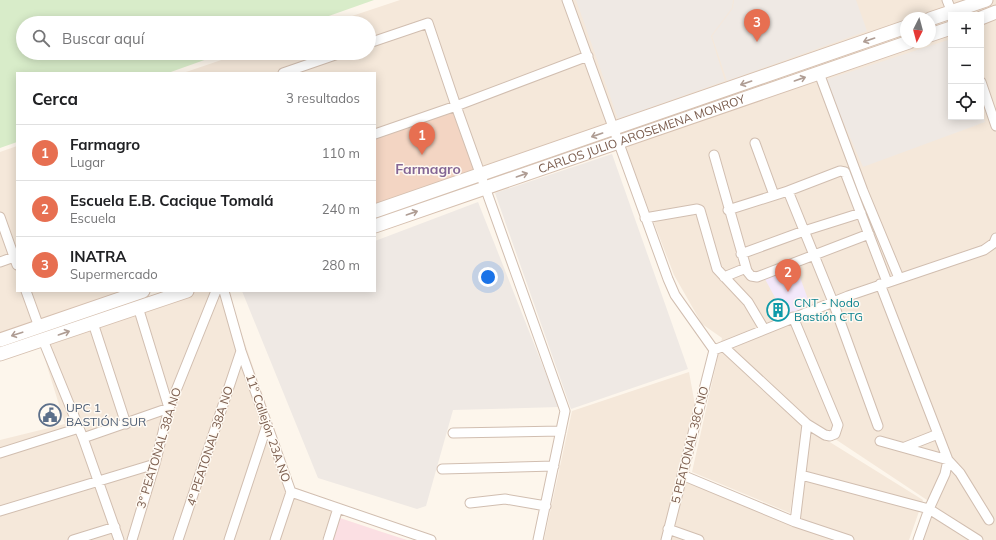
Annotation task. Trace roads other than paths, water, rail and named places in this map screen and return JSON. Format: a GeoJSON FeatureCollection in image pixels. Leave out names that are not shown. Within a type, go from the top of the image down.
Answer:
{"type":"FeatureCollection","features":[{"type":"Feature","properties":{"kind":"main road"},"geometry":{"type":"LineString","coordinates":[[936,16],[951,9],[986,0]]}},
{"type":"Feature","properties":{"kind":"main road"},"geometry":{"type":"LineString","coordinates":[[984,17],[996,12]]}},
{"type":"Feature","properties":{"kind":"main road","name":"CARLOS JULIO AROSEMENA MONROY"},"geometry":{"type":"LineString","coordinates":[[376,211],[900,29]]}},
{"type":"Feature","properties":{"kind":"main road"},"geometry":{"type":"LineString","coordinates":[[936,33],[948,29]]}},
{"type":"Feature","properties":{"kind":"main road","name":"CARLOS JULIO AROSEMENA MONROY"},"geometry":{"type":"LineString","coordinates":[[376,226],[900,45]]}},
{"type":"Feature","properties":{"kind":"main road"},"geometry":{"type":"LineString","coordinates":[[0,340],[140,292]]}},
{"type":"Feature","properties":{"kind":"main road"},"geometry":{"type":"LineString","coordinates":[[0,354],[184,292]]}},
{"type":"Feature","properties":{"kind":"street"},"geometry":{"type":"LineString","coordinates":[[567,0],[645,218],[675,295],[714,350],[764,329],[884,283],[984,250],[994,243],[996,238]]}},
{"type":"Feature","properties":{"kind":"street"},"geometry":{"type":"LineString","coordinates":[[376,42],[428,23],[480,175],[565,411],[538,540]]}},
{"type":"Feature","properties":{"kind":"street"},"geometry":{"type":"LineString","coordinates":[[376,134],[456,106],[588,56]]}},
{"type":"Feature","properties":{"kind":"street"},"geometry":{"type":"LineString","coordinates":[[286,72],[321,60]]}},
{"type":"Feature","properties":{"kind":"street"},"geometry":{"type":"LineString","coordinates":[[819,73],[863,191],[898,278]]}},
{"type":"Feature","properties":{"kind":"street"},"geometry":{"type":"LineString","coordinates":[[982,84],[996,126]]}},
{"type":"Feature","properties":{"kind":"street"},"geometry":{"type":"LineString","coordinates":[[755,143],[774,195]]}},
{"type":"Feature","properties":{"kind":"street"},"geometry":{"type":"LineString","coordinates":[[714,155],[741,254],[746,268],[751,276],[757,278],[869,234]]}},
{"type":"Feature","properties":{"kind":"street"},"geometry":{"type":"LineString","coordinates":[[728,210],[788,191],[840,171],[845,172],[869,234],[884,283],[948,460],[960,473],[988,520]]}},
{"type":"Feature","properties":{"kind":"street"},"geometry":{"type":"LineString","coordinates":[[788,191],[833,302],[878,426]]}},
{"type":"Feature","properties":{"kind":"street"},"geometry":{"type":"LineString","coordinates":[[645,218],[699,209],[717,268],[748,302],[764,329]]}},
{"type":"Feature","properties":{"kind":"street"},"geometry":{"type":"LineString","coordinates":[[741,254],[804,231],[861,213]]}},
{"type":"Feature","properties":{"kind":"street"},"geometry":{"type":"LineString","coordinates":[[0,217],[16,261],[0,262]]}},
{"type":"Feature","properties":{"kind":"street"},"geometry":{"type":"LineString","coordinates":[[724,277],[746,268]]}},
{"type":"Feature","properties":{"kind":"street"},"geometry":{"type":"LineString","coordinates":[[26,292],[39,327]]}},
{"type":"Feature","properties":{"kind":"street","name":"3° PEATONAL 38A NO"},"geometry":{"type":"LineString","coordinates":[[132,540],[155,464],[168,408],[216,292]]}},
{"type":"Feature","properties":{"kind":"street","name":"11º Callejón 23A NO"},"geometry":{"type":"LineString","coordinates":[[224,292],[241,351],[291,492],[431,540]]}},
{"type":"Feature","properties":{"kind":"street"},"geometry":{"type":"LineString","coordinates":[[83,438],[168,408],[138,307]]}},
{"type":"Feature","properties":{"kind":"street"},"geometry":{"type":"LineString","coordinates":[[724,347],[807,424],[825,435],[830,436],[835,434],[838,430],[838,425],[793,318]]}},
{"type":"Feature","properties":{"kind":"street"},"geometry":{"type":"LineString","coordinates":[[93,323],[126,424]]}},
{"type":"Feature","properties":{"kind":"street"},"geometry":{"type":"LineString","coordinates":[[43,340],[83,438],[120,540]]}},
{"type":"Feature","properties":{"kind":"street","name":"5 PEATONAL 38C NO"},"geometry":{"type":"LineString","coordinates":[[666,540],[714,350]]}},
{"type":"Feature","properties":{"kind":"street","name":"4° PEATONAL 38A NO"},"geometry":{"type":"LineString","coordinates":[[178,540],[241,351]]}},
{"type":"Feature","properties":{"kind":"street"},"geometry":{"type":"LineString","coordinates":[[795,522],[807,424]]}},
{"type":"Feature","properties":{"kind":"street"},"geometry":{"type":"LineString","coordinates":[[229,540],[267,425]]}},
{"type":"Feature","properties":{"kind":"street"},"geometry":{"type":"LineString","coordinates":[[0,453],[79,428]]}},
{"type":"Feature","properties":{"kind":"street"},"geometry":{"type":"LineString","coordinates":[[453,433],[561,431]]}},
{"type":"Feature","properties":{"kind":"street"},"geometry":{"type":"LineString","coordinates":[[904,447],[938,434]]}},
{"type":"Feature","properties":{"kind":"street"},"geometry":{"type":"LineString","coordinates":[[880,441],[948,460]]}},
{"type":"Feature","properties":{"kind":"street"},"geometry":{"type":"LineString","coordinates":[[918,540],[929,509],[945,474],[948,460]]}},
{"type":"Feature","properties":{"kind":"street"},"geometry":{"type":"LineString","coordinates":[[0,511],[155,464]]}},
{"type":"Feature","properties":{"kind":"street"},"geometry":{"type":"LineString","coordinates":[[442,469],[554,466]]}},
{"type":"Feature","properties":{"kind":"street"},"geometry":{"type":"LineString","coordinates":[[682,475],[795,522],[849,540]]}},
{"type":"Feature","properties":{"kind":"street"},"geometry":{"type":"LineString","coordinates":[[800,475],[929,509],[978,540]]}},
{"type":"Feature","properties":{"kind":"street"},"geometry":{"type":"LineString","coordinates":[[275,540],[291,492]]}},
{"type":"Feature","properties":{"kind":"street"},"geometry":{"type":"LineString","coordinates":[[470,503],[505,499],[546,506]]}},
{"type":"Feature","properties":{"kind":"street"},"geometry":{"type":"LineString","coordinates":[[328,540],[338,508]]}},
{"type":"Feature","properties":{"kind":"street"},"geometry":{"type":"LineString","coordinates":[[73,540],[115,527]]}},
{"type":"Feature","properties":{"kind":"street"},"geometry":{"type":"LineString","coordinates":[[668,529],[699,540]]}},
{"type":"Feature","properties":{"kind":"place","name":"INATRA"},"geometry":{"type":"Point","coordinates":[757,42]}},
{"type":"Feature","properties":{"kind":"place","name":"Farmagro"},"geometry":{"type":"Point","coordinates":[422,155]}},
{"type":"Feature","properties":{"kind":"place","name":"Escuela E.B. Cacique Tomalá"},"geometry":{"type":"Point","coordinates":[788,292]}},
{"type":"Feature","properties":{"kind":"place","name":"CNT - Nodo Bastión CTG"},"geometry":{"type":"Point","coordinates":[778,310]}},
{"type":"Feature","properties":{"kind":"place","name":"UPC 1 BASTIÓN SUR"},"geometry":{"type":"Point","coordinates":[50,415]}},
{"type":"Feature","properties":{"kind":"district","name":"Farmagro"},"geometry":{"type":"Point","coordinates":[428,169]}}]}
